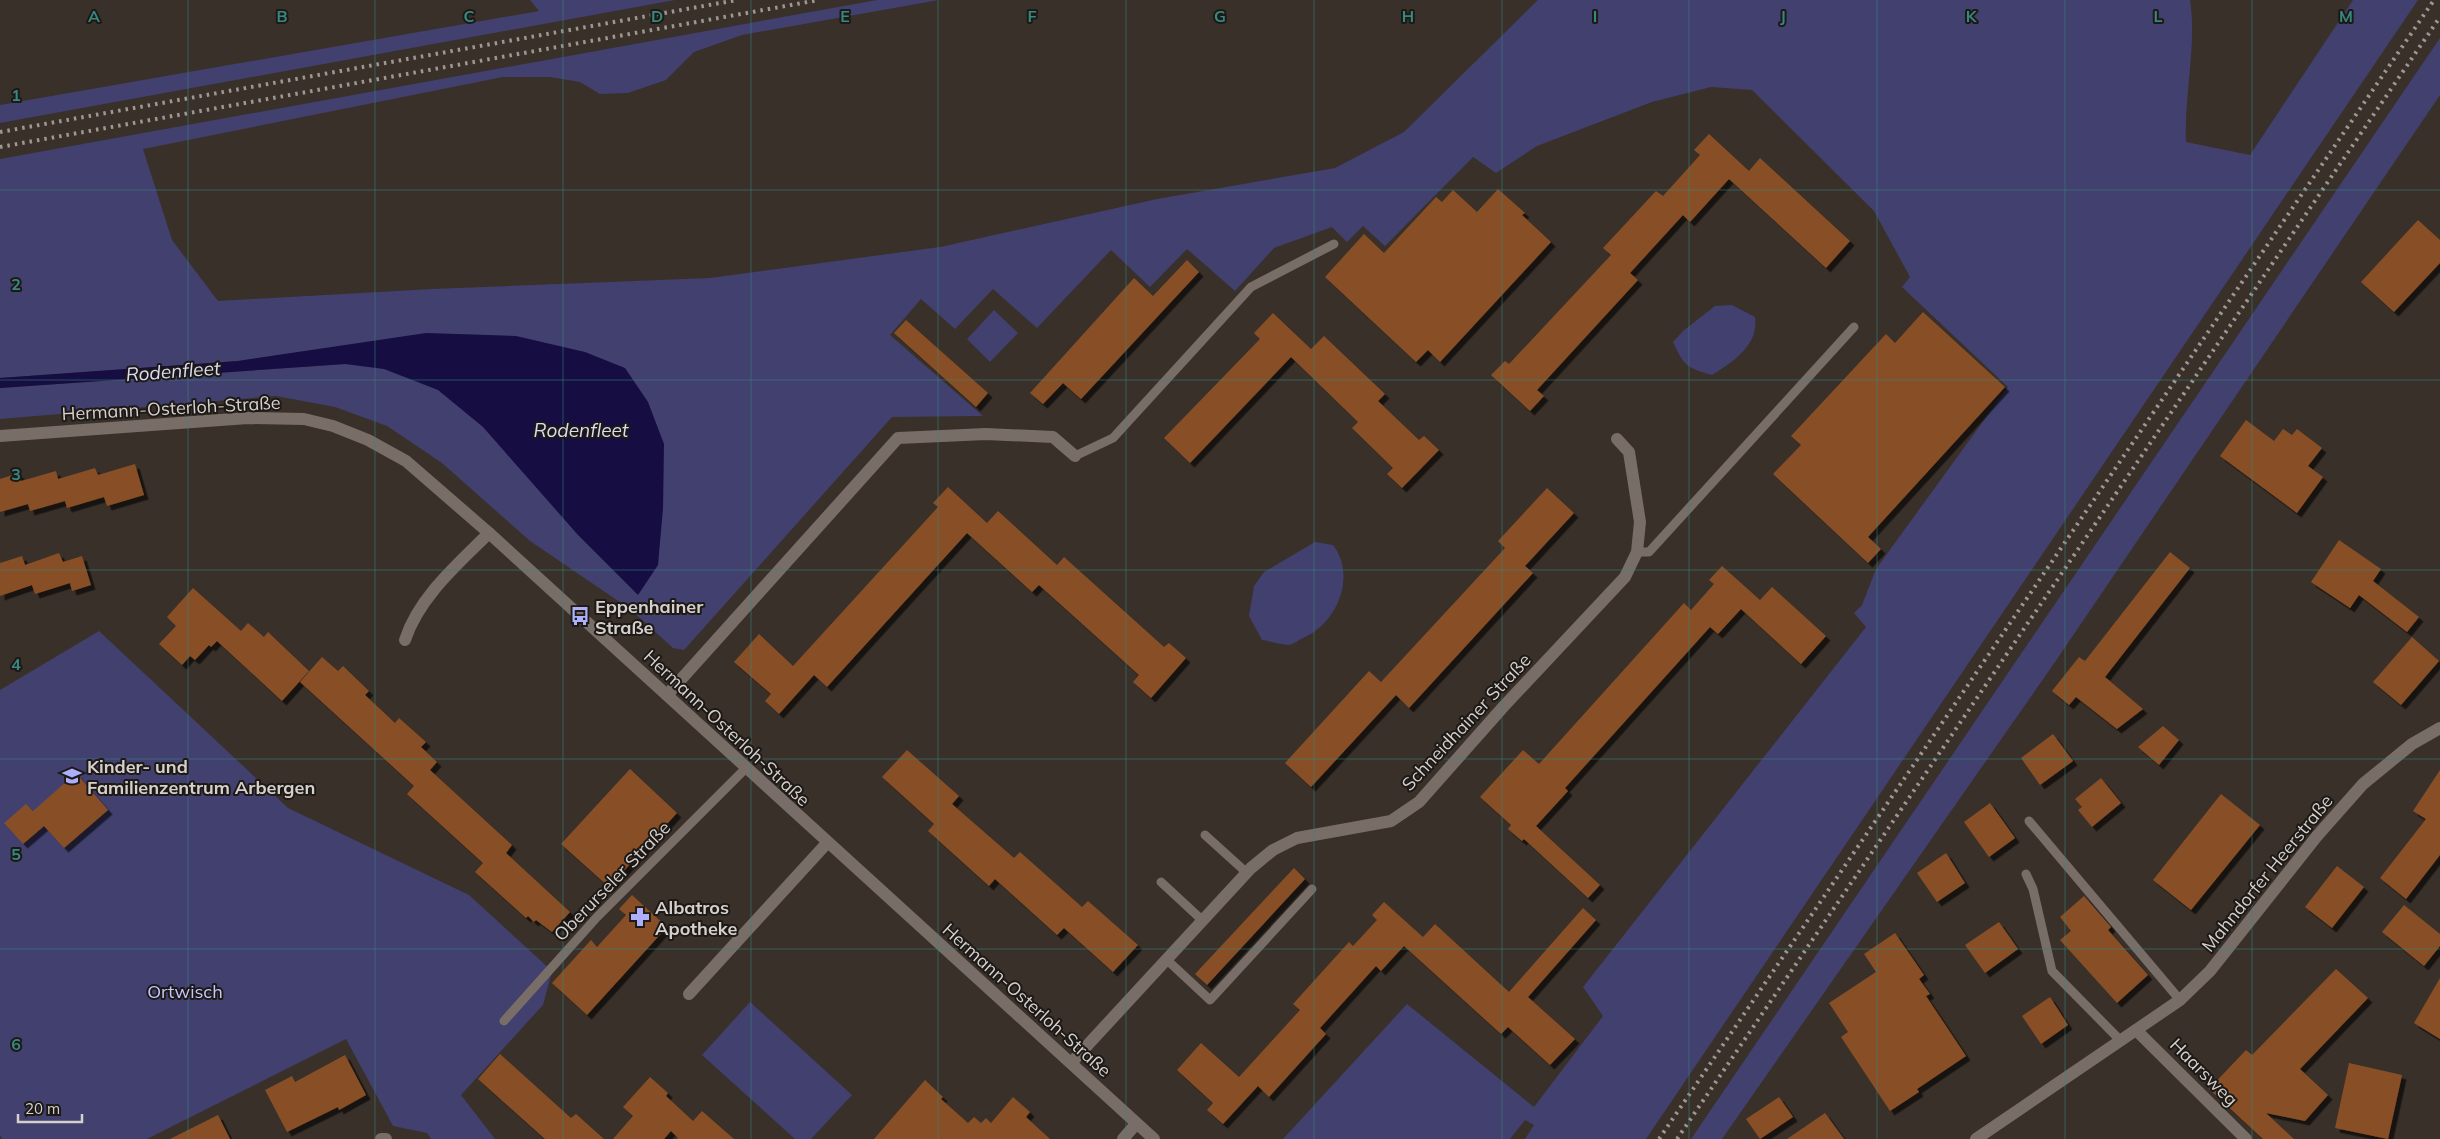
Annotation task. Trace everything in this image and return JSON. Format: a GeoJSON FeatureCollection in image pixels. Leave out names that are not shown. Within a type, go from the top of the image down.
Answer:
{"type":"FeatureCollection","features":[{"type":"Feature","properties":{"kind":"street","name":"Hermann-Osterloh-Straße"},"geometry":{"type":"LineString","coordinates":[[0,436],[248,418],[304,420],[333,426],[368,440],[406,460],[489,533],[1154,1139]]}},
{"type":"Feature","properties":{"kind":"street"},"geometry":{"type":"LineString","coordinates":[[666,695],[898,438],[986,434],[1053,437],[1075,456]]}},
{"type":"Feature","properties":{"kind":"street","name":"Schneidhainer Straße"},"geometry":{"type":"LineString","coordinates":[[1071,1063],[1202,920],[1247,873],[1273,850],[1297,838],[1391,821],[1419,802],[1504,706],[1625,577],[1637,552],[1640,522],[1629,452],[1617,439]]}},
{"type":"Feature","properties":{"kind":"street"},"geometry":{"type":"LineString","coordinates":[[406,640],[411,621],[444,578],[489,533]]}},
{"type":"Feature","properties":{"kind":"street","name":"Mahndorfer Heerstraße"},"geometry":{"type":"LineString","coordinates":[[1977,1139],[2180,1000],[2210,971],[2317,836],[2363,784],[2412,744],[2440,728]]}},
{"type":"Feature","properties":{"kind":"street"},"geometry":{"type":"LineString","coordinates":[[689,994],[827,843]]}},
{"type":"Feature","properties":{"kind":"street","name":"Haarsweg"},"geometry":{"type":"LineString","coordinates":[[2136,1030],[2246,1139]]}},
{"type":"Feature","properties":{"kind":"street"},"geometry":{"type":"LineString","coordinates":[[1123,1139],[1136,1124]]}},
{"type":"Feature","properties":{"kind":"street"},"geometry":{"type":"LineString","coordinates":[[381,1139],[386,1139]]}},
{"type":"Feature","properties":{"kind":"lane"},"geometry":{"type":"LineString","coordinates":[[1075,456],[1113,438],[1251,287],[1334,244]]}},
{"type":"Feature","properties":{"kind":"lane"},"geometry":{"type":"LineString","coordinates":[[1637,552],[1649,552],[1854,327]]}},
{"type":"Feature","properties":{"kind":"lane","name":"Oberurseler Straße"},"geometry":{"type":"LineString","coordinates":[[504,1020],[597,917],[746,768]]}},
{"type":"Feature","properties":{"kind":"lane"},"geometry":{"type":"LineString","coordinates":[[2029,821],[2180,1000]]}},
{"type":"Feature","properties":{"kind":"lane"},"geometry":{"type":"LineString","coordinates":[[1205,835],[1247,873]]}},
{"type":"Feature","properties":{"kind":"lane"},"geometry":{"type":"LineString","coordinates":[[2026,874],[2033,889],[2052,971],[2120,1040]]}},
{"type":"Feature","properties":{"kind":"lane"},"geometry":{"type":"LineString","coordinates":[[1161,882],[1202,920]]}},
{"type":"Feature","properties":{"kind":"lane"},"geometry":{"type":"LineString","coordinates":[[1166,959],[1210,1000],[1312,889]]}},
{"type":"Feature","properties":{"kind":"green space"},"geometry":{"type":"Polygon","coordinates":[[[530,0],[675,0],[0,123],[0,105],[539,11],[530,0]]]}},
{"type":"Feature","properties":{"kind":"green space"},"geometry":{"type":"Polygon","coordinates":[[[877,0],[939,0],[742,35],[694,52],[666,80],[628,93],[600,94],[580,82],[550,77],[503,77],[143,149],[172,240],[218,301],[432,289],[710,278],[940,247],[1157,199],[1335,168],[1404,132],[1538,0],[2190,0],[2192,34],[2186,142],[2250,155],[2353,0],[2418,0],[1646,1139],[1525,1139],[1534,1125],[1525,1120],[1510,1139],[1283,1139],[1407,1004],[1534,1107],[1603,1016],[1583,987],[1866,627],[1854,613],[1862,605],[1876,569],[2008,387],[1902,287],[1910,277],[1874,211],[1752,90],[1711,87],[1652,102],[1537,146],[1496,173],[1473,157],[1385,246],[1363,226],[1347,242],[1332,227],[1274,248],[1235,291],[1187,249],[1150,287],[1111,250],[1037,328],[993,289],[955,329],[921,299],[890,335],[983,416],[892,417],[684,650],[673,648],[630,609],[530,541],[442,463],[387,426],[335,407],[276,396],[0,419],[0,388],[345,364],[345,346],[238,361],[0,378],[0,159],[877,0]]]}},
{"type":"Feature","properties":{"kind":"green space"},"geometry":{"type":"Polygon","coordinates":[[[2440,38],[2440,95],[2053,665],[1722,1139],[1691,1139],[2440,38]]]}},
{"type":"Feature","properties":{"kind":"green space"},"geometry":{"type":"Polygon","coordinates":[[[1732,305],[1755,317],[1753,336],[1743,352],[1712,375],[1687,365],[1673,342],[1683,331],[1715,306],[1732,305]]]}},
{"type":"Feature","properties":{"kind":"green space"},"geometry":{"type":"Polygon","coordinates":[[[994,310],[1018,333],[990,362],[967,339],[994,310]]]}},
{"type":"Feature","properties":{"kind":"green space"},"geometry":{"type":"Polygon","coordinates":[[[1315,542],[1333,545],[1340,557],[1343,584],[1340,598],[1334,611],[1315,631],[1293,644],[1286,645],[1262,640],[1249,616],[1254,586],[1264,572],[1315,542]]]}},
{"type":"Feature","properties":{"kind":"green space","name":"Ortwisch"},"geometry":{"type":"Polygon","coordinates":[[[99,631],[288,808],[469,895],[552,971],[543,1005],[461,1095],[495,1139],[431,1139],[427,1133],[393,1126],[346,1039],[147,1139],[2,1139],[0,1135],[0,690],[99,631]]]}},
{"type":"Feature","properties":{"kind":"green space"},"geometry":{"type":"Polygon","coordinates":[[[750,1002],[852,1095],[811,1139],[795,1139],[702,1055],[750,1002]]]}},
{"type":"Feature","properties":{"kind":"water","name":"Rodenfleet"},"geometry":{"type":"Polygon","coordinates":[[[426,333],[516,336],[585,352],[625,368],[648,402],[664,444],[663,508],[658,565],[638,595],[578,535],[483,427],[438,390],[384,369],[345,364],[0,388],[0,378],[238,361],[426,333]]]}},
{"type":"Feature","properties":{"kind":"building"},"geometry":{"type":"Polygon","coordinates":[[[1709,134],[1749,171],[1760,158],[1850,241],[1826,268],[1729,179],[1690,222],[1683,215],[1630,273],[1638,280],[1537,390],[1544,396],[1530,411],[1491,375],[1505,361],[1509,364],[1611,255],[1603,248],[1656,191],[1663,196],[1700,155],[1694,150],[1709,134]]]}},
{"type":"Feature","properties":{"kind":"building"},"geometry":{"type":"Polygon","coordinates":[[[1498,189],[1525,213],[1522,215],[1551,242],[1440,362],[1428,350],[1416,362],[1325,277],[1364,234],[1384,253],[1436,197],[1442,202],[1453,190],[1477,212],[1498,189]]]}},
{"type":"Feature","properties":{"kind":"building"},"geometry":{"type":"Polygon","coordinates":[[[2418,220],[2440,240],[2440,263],[2394,312],[2361,282],[2418,220]]]}},
{"type":"Feature","properties":{"kind":"building"},"geometry":{"type":"Polygon","coordinates":[[[1187,260],[1199,272],[1081,399],[1063,383],[1043,404],[1030,393],[1134,278],[1153,296],[1187,260]]]}},
{"type":"Feature","properties":{"kind":"building"},"geometry":{"type":"Polygon","coordinates":[[[1923,312],[2005,387],[1868,537],[1881,549],[1868,563],[1773,474],[1801,445],[1791,436],[1886,334],[1895,343],[1923,312]]]}},
{"type":"Feature","properties":{"kind":"building"},"geometry":{"type":"Polygon","coordinates":[[[1273,313],[1311,349],[1324,336],[1385,394],[1378,401],[1419,440],[1424,436],[1439,450],[1402,488],[1387,474],[1393,468],[1352,428],[1358,422],[1291,357],[1190,463],[1164,438],[1260,339],[1254,333],[1273,313]]]}},
{"type":"Feature","properties":{"kind":"building"},"geometry":{"type":"Polygon","coordinates":[[[906,320],[988,393],[976,407],[894,333],[906,320]]]}},
{"type":"Feature","properties":{"kind":"building"},"geometry":{"type":"Polygon","coordinates":[[[2246,420],[2274,441],[2283,429],[2292,435],[2297,429],[2322,448],[2308,466],[2323,477],[2297,513],[2220,456],[2246,420]]]}},
{"type":"Feature","properties":{"kind":"building"},"geometry":{"type":"Polygon","coordinates":[[[135,464],[144,495],[107,506],[104,497],[67,508],[65,501],[30,511],[28,504],[0,512],[0,479],[19,473],[21,481],[56,471],[58,479],[95,468],[98,475],[135,464]]]}},
{"type":"Feature","properties":{"kind":"building"},"geometry":{"type":"Polygon","coordinates":[[[948,487],[987,523],[998,511],[1057,565],[1064,557],[1164,647],[1169,643],[1186,658],[1151,698],[1133,682],[1139,675],[1039,585],[1032,592],[967,533],[827,687],[814,675],[779,714],[765,701],[771,694],[734,662],[759,634],[793,666],[938,507],[933,503],[948,487]]]}},
{"type":"Feature","properties":{"kind":"building"},"geometry":{"type":"Polygon","coordinates":[[[1547,488],[1574,513],[1525,566],[1533,573],[1409,708],[1396,695],[1311,787],[1285,763],[1369,671],[1381,682],[1505,548],[1498,541],[1547,488]]]}},
{"type":"Feature","properties":{"kind":"building"},"geometry":{"type":"Polygon","coordinates":[[[2339,540],[2381,569],[2373,581],[2419,617],[2407,632],[2359,595],[2350,608],[2311,582],[2339,540]]]}},
{"type":"Feature","properties":{"kind":"building"},"geometry":{"type":"Polygon","coordinates":[[[2170,552],[2190,568],[2105,677],[2143,709],[2117,729],[2076,697],[2069,705],[2052,691],[2079,657],[2085,661],[2170,552]]]}},
{"type":"Feature","properties":{"kind":"building"},"geometry":{"type":"Polygon","coordinates":[[[59,553],[63,562],[82,556],[91,585],[72,591],[70,583],[35,594],[32,585],[0,596],[0,563],[22,556],[25,565],[59,553]]]}},
{"type":"Feature","properties":{"kind":"building"},"geometry":{"type":"Polygon","coordinates":[[[1722,566],[1760,600],[1772,587],[1826,636],[1801,664],[1741,609],[1718,634],[1710,627],[1565,788],[1568,791],[1536,826],[1600,885],[1588,898],[1524,839],[1522,841],[1508,829],[1511,825],[1480,797],[1523,750],[1539,764],[1684,603],[1691,610],[1714,584],[1709,580],[1722,566]]]}},
{"type":"Feature","properties":{"kind":"building"},"geometry":{"type":"Polygon","coordinates":[[[193,588],[241,631],[248,623],[264,637],[268,632],[309,671],[282,701],[217,641],[211,647],[209,645],[195,660],[190,656],[182,665],[159,644],[176,626],[167,617],[193,588]]]}},
{"type":"Feature","properties":{"kind":"building"},"geometry":{"type":"Polygon","coordinates":[[[2412,637],[2439,661],[2401,705],[2373,682],[2412,637]]]}},
{"type":"Feature","properties":{"kind":"building"},"geometry":{"type":"Polygon","coordinates":[[[322,657],[338,671],[343,666],[369,691],[365,695],[395,723],[399,718],[426,742],[421,747],[437,762],[430,770],[512,845],[506,853],[570,912],[552,932],[536,920],[534,922],[528,916],[526,918],[475,872],[483,863],[407,794],[414,786],[300,682],[322,657]]]}},
{"type":"Feature","properties":{"kind":"building"},"geometry":{"type":"Polygon","coordinates":[[[2163,726],[2179,740],[2159,765],[2138,747],[2163,726]]]}},
{"type":"Feature","properties":{"kind":"building"},"geometry":{"type":"Polygon","coordinates":[[[2053,734],[2073,761],[2040,785],[2021,758],[2053,734]]]}},
{"type":"Feature","properties":{"kind":"building"},"geometry":{"type":"Polygon","coordinates":[[[907,750],[959,796],[952,804],[1014,858],[1020,852],[1082,907],[1088,901],[1138,945],[1113,972],[1064,928],[1057,935],[995,879],[989,886],[928,831],[934,824],[882,777],[907,750]]]}},
{"type":"Feature","properties":{"kind":"building"},"geometry":{"type":"Polygon","coordinates":[[[630,769],[677,813],[609,887],[561,844],[630,769]]]}},
{"type":"Feature","properties":{"kind":"building"},"geometry":{"type":"Polygon","coordinates":[[[2440,770],[2440,855],[2406,899],[2380,878],[2426,819],[2413,811],[2440,770]]]}},
{"type":"Feature","properties":{"kind":"building"},"geometry":{"type":"Polygon","coordinates":[[[76,773],[108,810],[64,848],[44,826],[23,844],[4,823],[26,804],[33,811],[76,773]]]}},
{"type":"Feature","properties":{"kind":"building"},"geometry":{"type":"Polygon","coordinates":[[[2101,778],[2121,803],[2092,827],[2078,810],[2082,807],[2075,799],[2101,778]]]}},
{"type":"Feature","properties":{"kind":"building"},"geometry":{"type":"Polygon","coordinates":[[[2221,794],[2260,825],[2191,910],[2153,880],[2221,794]]]}},
{"type":"Feature","properties":{"kind":"building"},"geometry":{"type":"Polygon","coordinates":[[[1990,803],[2015,838],[1989,857],[1964,822],[1990,803]]]}},
{"type":"Feature","properties":{"kind":"building"},"geometry":{"type":"Polygon","coordinates":[[[1946,853],[1965,883],[1937,902],[1917,873],[1946,853]]]}},
{"type":"Feature","properties":{"kind":"building"},"geometry":{"type":"Polygon","coordinates":[[[2337,866],[2364,887],[2332,928],[2305,907],[2337,866]]]}},
{"type":"Feature","properties":{"kind":"building"},"geometry":{"type":"Polygon","coordinates":[[[1294,868],[1305,879],[1207,985],[1195,974],[1294,868]]]}},
{"type":"Feature","properties":{"kind":"building"},"geometry":{"type":"Polygon","coordinates":[[[632,895],[667,927],[587,1015],[552,983],[591,940],[597,947],[626,915],[619,909],[632,895]]]}},
{"type":"Feature","properties":{"kind":"building"},"geometry":{"type":"Polygon","coordinates":[[[2084,896],[2111,927],[2108,930],[2148,975],[2117,1003],[2060,940],[2071,931],[2060,917],[2084,896]]]}},
{"type":"Feature","properties":{"kind":"building"},"geometry":{"type":"Polygon","coordinates":[[[1384,902],[1423,937],[1435,924],[1509,992],[1583,908],[1596,920],[1528,997],[1575,1039],[1550,1065],[1508,1027],[1501,1034],[1404,946],[1381,971],[1376,966],[1320,1028],[1326,1034],[1269,1097],[1258,1086],[1223,1124],[1207,1110],[1213,1103],[1177,1070],[1201,1043],[1239,1077],[1300,1010],[1293,1004],[1349,942],[1353,946],[1377,920],[1372,915],[1384,902]]]}},
{"type":"Feature","properties":{"kind":"building"},"geometry":{"type":"Polygon","coordinates":[[[2404,905],[2440,934],[2440,946],[2424,966],[2382,932],[2404,905]]]}},
{"type":"Feature","properties":{"kind":"building"},"geometry":{"type":"Polygon","coordinates":[[[1999,922],[2018,949],[1985,973],[1965,945],[1999,922]]]}},
{"type":"Feature","properties":{"kind":"building"},"geometry":{"type":"Polygon","coordinates":[[[1895,933],[1924,975],[1919,979],[1930,994],[1926,996],[1966,1056],[1917,1089],[1919,1092],[1890,1111],[1841,1037],[1848,1032],[1829,1003],[1876,972],[1864,954],[1895,933]]]}},
{"type":"Feature","properties":{"kind":"building"},"geometry":{"type":"Polygon","coordinates":[[[2336,969],[2368,998],[2300,1069],[2328,1095],[2305,1121],[2266,1113],[2294,1139],[2263,1139],[2209,1089],[2246,1050],[2252,1055],[2336,969]]]}},
{"type":"Feature","properties":{"kind":"building"},"geometry":{"type":"Polygon","coordinates":[[[2440,978],[2440,1039],[2414,1023],[2440,978]]]}},
{"type":"Feature","properties":{"kind":"building"},"geometry":{"type":"Polygon","coordinates":[[[2050,997],[2068,1025],[2041,1044],[2022,1016],[2050,997]]]}},
{"type":"Feature","properties":{"kind":"building"},"geometry":{"type":"Polygon","coordinates":[[[500,1054],[571,1118],[576,1114],[604,1139],[545,1139],[478,1079],[500,1054]]]}},
{"type":"Feature","properties":{"kind":"building"},"geometry":{"type":"Polygon","coordinates":[[[345,1055],[366,1095],[339,1110],[338,1107],[287,1132],[265,1090],[292,1076],[295,1082],[345,1055]]]}},
{"type":"Feature","properties":{"kind":"building"},"geometry":{"type":"Polygon","coordinates":[[[2349,1063],[2402,1075],[2388,1139],[2335,1128],[2349,1063]]]}},
{"type":"Feature","properties":{"kind":"building"},"geometry":{"type":"Polygon","coordinates":[[[650,1077],[668,1093],[666,1096],[693,1121],[702,1111],[734,1139],[676,1139],[678,1138],[671,1131],[664,1139],[613,1139],[633,1116],[623,1107],[650,1077]]]}},
{"type":"Feature","properties":{"kind":"building"},"geometry":{"type":"Polygon","coordinates":[[[925,1080],[943,1097],[941,1099],[968,1123],[974,1117],[981,1123],[986,1118],[991,1123],[1013,1097],[1030,1112],[1026,1117],[1050,1139],[874,1139],[925,1080]]]}},
{"type":"Feature","properties":{"kind":"building"},"geometry":{"type":"Polygon","coordinates":[[[1779,1097],[1793,1117],[1760,1139],[1746,1119],[1779,1097]]]}},
{"type":"Feature","properties":{"kind":"building"},"geometry":{"type":"Polygon","coordinates":[[[1825,1113],[1844,1139],[1787,1139],[1825,1113]]]}},
{"type":"Feature","properties":{"kind":"building"},"geometry":{"type":"Polygon","coordinates":[[[218,1115],[230,1139],[170,1139],[218,1115]]]}},
{"type":"Feature","properties":{"kind":"railway"},"geometry":{"type":"LineString","coordinates":[[0,132],[737,0]]}},
{"type":"Feature","properties":{"kind":"railway"},"geometry":{"type":"LineString","coordinates":[[0,147],[819,0]]}},
{"type":"Feature","properties":{"kind":"railway"},"geometry":{"type":"LineString","coordinates":[[1659,1139],[2434,0]]}},
{"type":"Feature","properties":{"kind":"railway"},"geometry":{"type":"LineString","coordinates":[[1677,1139],[2440,17]]}},
{"type":"Feature","properties":{"kind":"place","name":"Eppenhainer Straße"},"geometry":{"type":"Point","coordinates":[580,616]}},
{"type":"Feature","properties":{"kind":"place","name":"Kinder- und Familienzentrum Arbergen"},"geometry":{"type":"Point","coordinates":[72,776]}},
{"type":"Feature","properties":{"kind":"place","name":"Albatros Apotheke"},"geometry":{"type":"Point","coordinates":[640,917]}}]}
